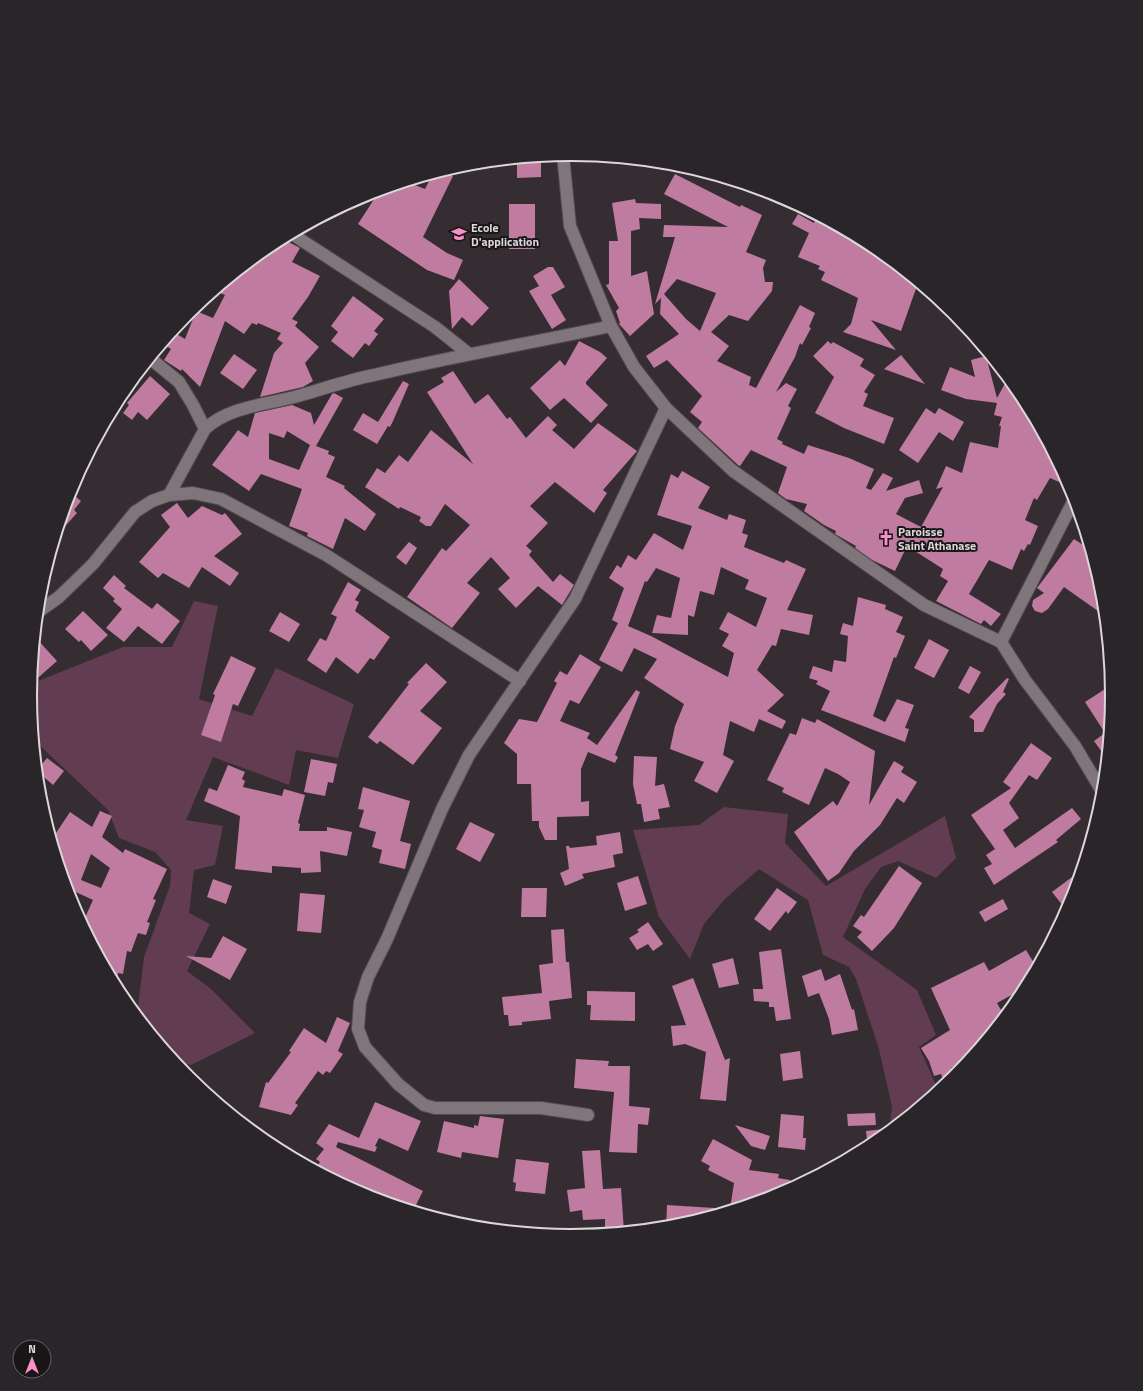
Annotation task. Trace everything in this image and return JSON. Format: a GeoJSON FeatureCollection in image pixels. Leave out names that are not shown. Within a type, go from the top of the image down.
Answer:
{"type":"FeatureCollection","features":[{"type":"Feature","properties":{"kind":"street"},"geometry":{"type":"LineString","coordinates":[[564,161],[570,226],[611,326],[634,366],[666,408],[734,470],[924,605],[1000,642],[1025,680],[1075,746],[1098,785]]}},
{"type":"Feature","properties":{"kind":"street"},"geometry":{"type":"LineString","coordinates":[[297,237],[434,327],[469,354]]}},
{"type":"Feature","properties":{"kind":"street"},"geometry":{"type":"LineString","coordinates":[[169,495],[205,429],[213,421],[222,416],[249,407],[280,401],[373,375],[469,354],[537,342],[611,326]]}},
{"type":"Feature","properties":{"kind":"street"},"geometry":{"type":"LineString","coordinates":[[154,362],[179,382],[205,429]]}},
{"type":"Feature","properties":{"kind":"street"},"geometry":{"type":"LineString","coordinates":[[588,1115],[540,1108],[435,1108],[424,1105],[398,1084],[379,1065],[365,1046],[358,1029],[360,1002],[368,977],[387,939],[442,809],[469,755],[575,599],[666,408]]}},
{"type":"Feature","properties":{"kind":"street"},"geometry":{"type":"LineString","coordinates":[[45,607],[59,597],[93,564],[135,512],[152,501],[169,495],[193,492],[221,499],[326,554],[520,681]]}},
{"type":"Feature","properties":{"kind":"street"},"geometry":{"type":"LineString","coordinates":[[1000,642],[1071,506]]}},
{"type":"Feature","properties":{"kind":"shaded area"},"geometry":{"type":"Polygon","coordinates":[[[194,601],[218,606],[199,699],[252,716],[276,668],[354,704],[338,758],[296,750],[289,785],[213,757],[186,820],[223,826],[215,865],[194,870],[189,913],[210,924],[187,971],[211,989],[255,1033],[191,1065],[186,1064],[170,1048],[138,1008],[144,957],[170,886],[171,870],[155,852],[119,838],[108,810],[40,745],[38,730],[38,681],[123,647],[172,647],[194,601]]]}},
{"type":"Feature","properties":{"kind":"shaded area"},"geometry":{"type":"Polygon","coordinates":[[[724,807],[788,814],[785,843],[826,886],[945,816],[956,858],[936,878],[898,861],[881,867],[865,889],[843,937],[917,990],[936,1035],[919,1047],[937,1085],[890,1125],[892,1107],[879,1049],[856,979],[849,967],[823,955],[808,900],[759,869],[724,900],[704,924],[690,959],[659,917],[633,830],[699,825],[724,807]]]}},
{"type":"Feature","properties":{"kind":"building"},"geometry":{"type":"Polygon","coordinates":[[[541,162],[541,177],[517,178],[517,164],[541,162]]]}},
{"type":"Feature","properties":{"kind":"building"},"geometry":{"type":"Polygon","coordinates":[[[675,174],[740,207],[741,205],[762,215],[746,252],[766,260],[763,268],[765,282],[773,282],[772,291],[748,321],[729,315],[711,332],[729,346],[717,361],[751,377],[749,385],[756,388],[800,305],[815,313],[809,327],[811,328],[802,345],[800,343],[795,357],[776,392],[786,383],[797,389],[788,406],[791,408],[777,439],[783,442],[782,444],[804,454],[808,445],[849,458],[874,469],[866,488],[871,490],[883,473],[893,478],[886,491],[919,480],[923,493],[905,498],[896,514],[921,527],[943,487],[936,489],[946,466],[962,473],[970,442],[998,448],[1001,426],[999,426],[1002,417],[994,415],[997,403],[966,399],[941,390],[950,367],[975,377],[971,360],[984,356],[987,359],[997,398],[1005,383],[1016,399],[1051,459],[1061,483],[1050,478],[1037,500],[1034,498],[1025,520],[1038,526],[1030,545],[1028,544],[1024,551],[1021,549],[1012,570],[989,560],[969,594],[1001,614],[991,626],[984,620],[981,624],[936,601],[948,581],[940,576],[943,569],[907,546],[895,571],[872,560],[855,548],[856,546],[835,534],[836,531],[824,525],[804,511],[807,504],[786,499],[778,493],[787,467],[751,450],[740,466],[738,465],[698,428],[702,422],[690,412],[702,396],[667,360],[654,368],[646,356],[679,334],[660,314],[661,298],[655,304],[675,237],[663,237],[664,225],[728,227],[664,194],[675,174]],[[677,279],[664,294],[686,319],[700,331],[716,293],[677,279]]]}},
{"type":"Feature","properties":{"kind":"building"},"geometry":{"type":"Polygon","coordinates":[[[450,175],[453,176],[423,237],[447,253],[463,260],[454,280],[427,270],[358,224],[374,199],[414,185],[425,189],[429,180],[450,175]]]}},
{"type":"Feature","properties":{"kind":"building"},"geometry":{"type":"Polygon","coordinates":[[[635,199],[636,203],[661,204],[661,219],[639,218],[640,229],[631,231],[631,276],[647,271],[654,314],[630,336],[619,324],[616,311],[619,308],[606,285],[609,284],[609,241],[618,241],[612,203],[635,199]]]}},
{"type":"Feature","properties":{"kind":"building"},"geometry":{"type":"Polygon","coordinates":[[[509,204],[535,204],[535,249],[509,249],[509,204]]]}},
{"type":"Feature","properties":{"kind":"building"},"geometry":{"type":"Polygon","coordinates":[[[798,214],[814,223],[815,220],[868,251],[897,271],[916,288],[901,331],[871,320],[896,350],[843,332],[851,324],[858,298],[821,280],[825,272],[818,269],[820,266],[798,257],[809,233],[792,224],[798,214]]]}},
{"type":"Feature","properties":{"kind":"building"},"geometry":{"type":"Polygon","coordinates":[[[289,242],[300,248],[292,262],[320,276],[308,297],[292,319],[298,322],[295,326],[319,347],[305,363],[313,381],[303,387],[260,397],[274,353],[283,343],[277,339],[281,333],[258,323],[257,325],[252,323],[244,334],[225,321],[200,387],[182,369],[181,371],[164,360],[171,349],[167,347],[170,343],[178,335],[185,339],[193,319],[200,313],[213,318],[225,295],[220,293],[246,271],[275,251],[289,242]]]}},
{"type":"Feature","properties":{"kind":"building"},"geometry":{"type":"Polygon","coordinates":[[[548,267],[553,267],[565,287],[551,295],[566,320],[552,329],[529,291],[539,286],[533,276],[548,267]]]}},
{"type":"Feature","properties":{"kind":"building"},"geometry":{"type":"Polygon","coordinates":[[[459,279],[489,308],[472,326],[462,317],[452,329],[449,291],[459,279]]]}},
{"type":"Feature","properties":{"kind":"building"},"geometry":{"type":"Polygon","coordinates":[[[353,296],[384,319],[374,331],[378,334],[369,346],[365,343],[353,358],[331,341],[338,332],[331,326],[353,296]]]}},
{"type":"Feature","properties":{"kind":"building"},"geometry":{"type":"Polygon","coordinates":[[[579,341],[600,352],[607,358],[586,382],[586,384],[608,405],[591,423],[564,398],[550,410],[530,388],[560,360],[565,366],[579,341]]]}},
{"type":"Feature","properties":{"kind":"building"},"geometry":{"type":"Polygon","coordinates":[[[828,341],[831,344],[833,342],[864,359],[860,366],[875,375],[864,392],[868,394],[863,406],[894,418],[884,444],[844,428],[815,413],[834,377],[813,356],[828,341]]]}},
{"type":"Feature","properties":{"kind":"building"},"geometry":{"type":"Polygon","coordinates":[[[234,354],[257,370],[243,389],[220,373],[234,354]]]}},
{"type":"Feature","properties":{"kind":"building"},"geometry":{"type":"Polygon","coordinates":[[[901,355],[925,384],[884,369],[901,355]]]}},
{"type":"Feature","properties":{"kind":"building"},"geometry":{"type":"Polygon","coordinates":[[[453,371],[475,404],[488,394],[507,419],[510,417],[526,438],[548,416],[557,425],[552,430],[574,449],[598,423],[637,451],[603,490],[607,493],[594,513],[555,482],[530,506],[548,523],[526,546],[532,551],[529,555],[553,582],[560,574],[574,585],[562,605],[538,586],[516,608],[498,589],[510,578],[491,557],[467,583],[480,593],[452,628],[407,597],[442,548],[446,551],[470,525],[445,504],[431,526],[426,526],[419,521],[421,517],[400,507],[399,509],[365,487],[377,468],[385,473],[399,455],[408,462],[431,430],[473,464],[427,392],[444,382],[441,378],[453,371]]]}},
{"type":"Feature","properties":{"kind":"building"},"geometry":{"type":"Polygon","coordinates":[[[150,376],[170,394],[147,420],[138,412],[132,420],[123,413],[129,405],[127,403],[150,376]]]}},
{"type":"Feature","properties":{"kind":"building"},"geometry":{"type":"Polygon","coordinates":[[[403,381],[409,384],[390,427],[388,426],[377,444],[353,430],[363,413],[378,422],[403,381]]]}},
{"type":"Feature","properties":{"kind":"building"},"geometry":{"type":"Polygon","coordinates":[[[334,393],[343,398],[316,446],[329,451],[328,454],[335,457],[326,477],[345,486],[344,488],[376,514],[365,531],[345,518],[333,549],[307,536],[308,533],[289,526],[302,489],[261,474],[249,491],[212,465],[238,430],[248,437],[255,413],[292,405],[311,413],[314,425],[334,393]],[[287,431],[284,438],[269,433],[269,459],[299,470],[310,445],[287,431]]]}},
{"type":"Feature","properties":{"kind":"building"},"geometry":{"type":"Polygon","coordinates":[[[926,408],[935,414],[939,408],[964,422],[953,441],[939,432],[918,463],[899,450],[926,408]]]}},
{"type":"Feature","properties":{"kind":"building"},"geometry":{"type":"Polygon","coordinates":[[[682,471],[710,487],[698,508],[727,520],[729,514],[746,520],[742,533],[748,535],[744,547],[784,563],[786,560],[806,569],[787,610],[813,615],[809,635],[781,629],[776,646],[772,645],[757,670],[784,695],[767,711],[786,721],[782,729],[759,719],[754,732],[730,721],[723,755],[734,761],[717,793],[694,781],[704,762],[670,749],[675,726],[684,704],[644,678],[657,659],[634,648],[622,672],[599,660],[618,623],[612,620],[624,588],[609,578],[617,565],[621,568],[628,555],[636,560],[654,533],[683,550],[692,526],[657,515],[671,474],[678,478],[682,471]],[[721,567],[714,595],[700,591],[694,617],[688,615],[688,635],[652,633],[657,615],[671,618],[680,578],[656,568],[647,582],[645,581],[628,626],[651,636],[728,677],[734,653],[722,646],[729,634],[719,629],[728,612],[756,627],[767,598],[745,589],[749,580],[721,567]]]}},
{"type":"Feature","properties":{"kind":"building"},"geometry":{"type":"Polygon","coordinates":[[[76,497],[81,501],[74,510],[77,513],[64,527],[76,497]]]}},
{"type":"Feature","properties":{"kind":"building"},"geometry":{"type":"Polygon","coordinates":[[[177,503],[188,518],[202,506],[222,515],[225,513],[242,534],[214,556],[239,573],[230,586],[202,567],[189,588],[163,573],[158,578],[139,562],[170,527],[161,515],[177,503]]]}},
{"type":"Feature","properties":{"kind":"building"},"geometry":{"type":"Polygon","coordinates":[[[1074,539],[1085,546],[1096,591],[1099,612],[1064,587],[1048,609],[1042,613],[1035,611],[1032,606],[1033,600],[1044,593],[1037,588],[1074,539]]]}},
{"type":"Feature","properties":{"kind":"building"},"geometry":{"type":"Polygon","coordinates":[[[409,542],[417,548],[406,565],[396,557],[409,542]]]}},
{"type":"Feature","properties":{"kind":"building"},"geometry":{"type":"Polygon","coordinates":[[[114,575],[126,586],[124,588],[152,609],[157,603],[180,621],[162,644],[138,626],[124,642],[106,628],[122,609],[113,601],[115,599],[103,588],[114,575]]]}},
{"type":"Feature","properties":{"kind":"building"},"geometry":{"type":"Polygon","coordinates":[[[348,582],[361,590],[355,600],[359,602],[355,611],[390,637],[374,660],[370,658],[358,674],[336,657],[326,673],[307,660],[320,638],[326,641],[337,617],[331,614],[348,582]]]}},
{"type":"Feature","properties":{"kind":"building"},"geometry":{"type":"Polygon","coordinates":[[[858,597],[886,605],[885,609],[903,617],[896,632],[905,636],[896,658],[894,657],[873,716],[885,722],[897,699],[914,705],[905,728],[909,729],[905,742],[821,710],[830,691],[816,684],[818,681],[809,678],[813,666],[832,672],[834,660],[846,662],[848,636],[840,634],[843,623],[853,626],[858,597]]]}},
{"type":"Feature","properties":{"kind":"building"},"geometry":{"type":"Polygon","coordinates":[[[83,611],[108,635],[91,651],[81,640],[79,642],[65,629],[83,611]]]}},
{"type":"Feature","properties":{"kind":"building"},"geometry":{"type":"Polygon","coordinates":[[[280,612],[300,624],[289,642],[269,631],[280,612]]]}},
{"type":"Feature","properties":{"kind":"building"},"geometry":{"type":"Polygon","coordinates":[[[929,639],[949,650],[934,678],[914,668],[929,639]]]}},
{"type":"Feature","properties":{"kind":"building"},"geometry":{"type":"Polygon","coordinates":[[[40,643],[57,661],[38,678],[40,643]]]}},
{"type":"Feature","properties":{"kind":"building"},"geometry":{"type":"Polygon","coordinates":[[[580,654],[601,667],[579,704],[570,700],[560,721],[590,733],[587,738],[597,745],[636,690],[640,692],[615,755],[618,757],[615,763],[588,752],[581,769],[581,802],[589,801],[589,816],[557,817],[557,840],[545,840],[539,827],[539,821],[532,821],[531,784],[517,784],[517,754],[504,743],[519,719],[537,722],[557,683],[554,681],[560,671],[567,675],[580,654]]]}},
{"type":"Feature","properties":{"kind":"building"},"geometry":{"type":"Polygon","coordinates":[[[231,656],[256,668],[238,706],[233,704],[221,742],[201,735],[215,695],[213,694],[231,656]]]}},
{"type":"Feature","properties":{"kind":"building"},"geometry":{"type":"Polygon","coordinates":[[[426,663],[447,682],[420,711],[442,728],[413,765],[380,741],[377,744],[368,737],[409,684],[407,683],[426,663]]]}},
{"type":"Feature","properties":{"kind":"building"},"geometry":{"type":"Polygon","coordinates":[[[970,666],[981,672],[969,694],[958,688],[970,666]]]}},
{"type":"Feature","properties":{"kind":"building"},"geometry":{"type":"Polygon","coordinates":[[[1007,678],[1009,679],[1003,692],[1006,694],[997,704],[983,732],[974,732],[974,720],[969,717],[1007,678]]]}},
{"type":"Feature","properties":{"kind":"building"},"geometry":{"type":"Polygon","coordinates":[[[1105,689],[1105,733],[1085,702],[1105,689]]]}},
{"type":"Feature","properties":{"kind":"building"},"geometry":{"type":"Polygon","coordinates":[[[802,718],[815,723],[817,719],[875,751],[869,805],[894,761],[904,767],[901,772],[917,782],[904,803],[897,798],[880,825],[854,851],[839,873],[828,881],[794,832],[833,801],[837,806],[850,782],[825,768],[809,805],[782,792],[784,788],[767,780],[790,733],[796,735],[802,718]]]}},
{"type":"Feature","properties":{"kind":"building"},"geometry":{"type":"Polygon","coordinates":[[[1105,733],[1102,753],[1094,741],[1105,733]]]}},
{"type":"Feature","properties":{"kind":"building"},"geometry":{"type":"Polygon","coordinates":[[[1031,743],[1052,758],[1037,780],[1029,775],[1009,803],[1019,818],[1003,830],[1015,848],[1072,808],[1081,819],[1056,840],[1058,842],[994,885],[984,868],[992,864],[986,855],[995,849],[971,815],[1011,788],[1003,782],[1031,743]]]}},
{"type":"Feature","properties":{"kind":"building"},"geometry":{"type":"Polygon","coordinates":[[[634,756],[657,757],[655,786],[664,784],[670,807],[658,809],[660,819],[644,822],[641,804],[637,804],[633,784],[634,756]]]}},
{"type":"Feature","properties":{"kind":"building"},"geometry":{"type":"Polygon","coordinates":[[[47,758],[64,771],[53,785],[44,777],[42,764],[47,758]]]}},
{"type":"Feature","properties":{"kind":"building"},"geometry":{"type":"Polygon","coordinates":[[[311,759],[337,764],[333,783],[328,782],[325,796],[304,792],[311,759]]]}},
{"type":"Feature","properties":{"kind":"building"},"geometry":{"type":"Polygon","coordinates":[[[228,765],[245,772],[242,779],[245,781],[243,787],[282,796],[284,789],[305,795],[298,823],[300,824],[299,831],[327,831],[327,827],[352,832],[347,856],[320,851],[321,872],[301,873],[301,868],[272,866],[272,873],[235,869],[240,816],[204,801],[209,788],[217,791],[228,765]]]}},
{"type":"Feature","properties":{"kind":"building"},"geometry":{"type":"Polygon","coordinates":[[[363,787],[410,801],[400,841],[411,844],[405,869],[379,863],[382,850],[372,847],[376,832],[359,827],[364,810],[358,809],[363,787]]]}},
{"type":"Feature","properties":{"kind":"building"},"geometry":{"type":"Polygon","coordinates":[[[100,811],[112,816],[102,837],[123,853],[125,849],[167,869],[153,899],[156,900],[147,922],[150,923],[146,935],[138,933],[131,952],[127,951],[123,974],[118,973],[117,977],[92,932],[85,917],[93,900],[75,892],[65,867],[55,834],[70,812],[92,827],[100,811]],[[91,854],[81,880],[101,888],[110,868],[91,854]]]}},
{"type":"Feature","properties":{"kind":"building"},"geometry":{"type":"Polygon","coordinates":[[[470,822],[495,834],[480,862],[456,849],[470,822]]]}},
{"type":"Feature","properties":{"kind":"building"},"geometry":{"type":"Polygon","coordinates":[[[620,832],[623,853],[613,855],[615,867],[582,874],[584,878],[565,886],[560,873],[569,869],[566,846],[569,846],[570,848],[597,845],[596,836],[620,832]]]}},
{"type":"Feature","properties":{"kind":"building"},"geometry":{"type":"Polygon","coordinates":[[[899,866],[922,883],[894,928],[872,951],[857,937],[862,932],[853,926],[861,915],[864,917],[899,866]]]}},
{"type":"Feature","properties":{"kind":"building"},"geometry":{"type":"Polygon","coordinates":[[[638,876],[647,904],[625,911],[617,883],[638,876]]]}},
{"type":"Feature","properties":{"kind":"building"},"geometry":{"type":"Polygon","coordinates":[[[1072,877],[1073,879],[1063,905],[1052,892],[1072,877]]]}},
{"type":"Feature","properties":{"kind":"building"},"geometry":{"type":"Polygon","coordinates":[[[213,879],[232,886],[226,904],[207,897],[213,879]]]}},
{"type":"Feature","properties":{"kind":"building"},"geometry":{"type":"Polygon","coordinates":[[[522,888],[547,888],[546,917],[521,917],[522,888]]]}},
{"type":"Feature","properties":{"kind":"building"},"geometry":{"type":"Polygon","coordinates":[[[777,888],[797,902],[788,914],[786,911],[770,931],[754,919],[777,888]]]}},
{"type":"Feature","properties":{"kind":"building"},"geometry":{"type":"Polygon","coordinates":[[[300,893],[325,895],[321,933],[297,931],[300,893]]]}},
{"type":"Feature","properties":{"kind":"building"},"geometry":{"type":"Polygon","coordinates":[[[1003,899],[1008,909],[985,922],[979,912],[1003,899]]]}},
{"type":"Feature","properties":{"kind":"building"},"geometry":{"type":"Polygon","coordinates":[[[648,922],[663,944],[653,951],[648,944],[637,950],[629,938],[639,932],[637,930],[648,922]]]}},
{"type":"Feature","properties":{"kind":"building"},"geometry":{"type":"Polygon","coordinates":[[[564,929],[566,962],[569,962],[572,998],[549,1001],[551,1019],[522,1022],[522,1025],[509,1026],[508,1015],[504,1015],[502,997],[542,993],[539,965],[553,963],[551,930],[564,929]]]}},
{"type":"Feature","properties":{"kind":"building"},"geometry":{"type":"Polygon","coordinates":[[[223,936],[247,949],[230,980],[186,956],[211,958],[223,936]]]}},
{"type":"Feature","properties":{"kind":"building"},"geometry":{"type":"Polygon","coordinates":[[[781,949],[791,1019],[776,1021],[774,1007],[769,1007],[769,1002],[754,1001],[753,989],[763,989],[759,952],[781,949]]]}},
{"type":"Feature","properties":{"kind":"building"},"geometry":{"type":"Polygon","coordinates":[[[1026,950],[1034,963],[1015,993],[997,1003],[1002,1012],[973,1048],[957,1064],[951,1068],[952,1070],[943,1079],[941,1074],[934,1076],[929,1061],[921,1048],[950,1030],[931,988],[984,962],[989,971],[1026,950]]]}},
{"type":"Feature","properties":{"kind":"building"},"geometry":{"type":"Polygon","coordinates":[[[733,958],[739,984],[719,988],[712,964],[733,958]]]}},
{"type":"Feature","properties":{"kind":"building"},"geometry":{"type":"Polygon","coordinates":[[[821,969],[825,981],[840,974],[852,1010],[854,1009],[858,1030],[832,1035],[829,1019],[819,993],[808,997],[802,976],[821,969]]]}},
{"type":"Feature","properties":{"kind":"building"},"geometry":{"type":"Polygon","coordinates":[[[693,978],[725,1060],[730,1058],[726,1101],[700,1099],[706,1052],[685,1044],[673,1046],[671,1026],[686,1025],[672,986],[693,978]]]}},
{"type":"Feature","properties":{"kind":"building"},"geometry":{"type":"Polygon","coordinates":[[[587,991],[635,992],[635,1021],[590,1020],[591,1005],[587,1005],[587,991]]]}},
{"type":"Feature","properties":{"kind":"building"},"geometry":{"type":"Polygon","coordinates":[[[337,1017],[350,1023],[338,1051],[343,1054],[330,1073],[326,1071],[323,1075],[318,1071],[295,1103],[298,1105],[291,1115],[259,1107],[266,1082],[268,1083],[291,1052],[289,1051],[304,1028],[326,1043],[337,1017]]]}},
{"type":"Feature","properties":{"kind":"building"},"geometry":{"type":"Polygon","coordinates":[[[800,1051],[803,1078],[783,1081],[780,1054],[800,1051]]]}},
{"type":"Feature","properties":{"kind":"building"},"geometry":{"type":"Polygon","coordinates":[[[576,1059],[609,1061],[608,1066],[630,1066],[629,1106],[650,1108],[648,1125],[638,1124],[637,1153],[609,1152],[614,1092],[574,1088],[576,1059]]]}},
{"type":"Feature","properties":{"kind":"building"},"geometry":{"type":"Polygon","coordinates":[[[375,1102],[421,1121],[408,1151],[379,1138],[375,1146],[377,1147],[375,1152],[338,1142],[336,1147],[423,1191],[415,1207],[367,1189],[318,1166],[320,1162],[316,1159],[324,1149],[316,1143],[329,1124],[359,1138],[375,1102]]]}},
{"type":"Feature","properties":{"kind":"building"},"geometry":{"type":"Polygon","coordinates":[[[875,1113],[876,1125],[848,1126],[847,1114],[875,1113]]]}},
{"type":"Feature","properties":{"kind":"building"},"geometry":{"type":"Polygon","coordinates":[[[781,1114],[804,1116],[803,1138],[806,1138],[805,1150],[778,1147],[781,1114]]]}},
{"type":"Feature","properties":{"kind":"building"},"geometry":{"type":"Polygon","coordinates":[[[480,1116],[504,1119],[498,1158],[462,1152],[461,1158],[437,1152],[444,1121],[474,1128],[474,1125],[478,1126],[480,1116]]]}},
{"type":"Feature","properties":{"kind":"building"},"geometry":{"type":"Polygon","coordinates":[[[735,1125],[770,1136],[765,1150],[751,1146],[735,1125]]]}},
{"type":"Feature","properties":{"kind":"building"},"geometry":{"type":"Polygon","coordinates":[[[884,1129],[867,1141],[866,1131],[884,1129]]]}},
{"type":"Feature","properties":{"kind":"building"},"geometry":{"type":"Polygon","coordinates":[[[713,1139],[752,1160],[749,1170],[779,1174],[778,1178],[790,1180],[789,1183],[730,1206],[734,1183],[708,1170],[710,1166],[701,1161],[713,1139]]]}},
{"type":"Feature","properties":{"kind":"building"},"geometry":{"type":"Polygon","coordinates":[[[600,1150],[603,1189],[621,1188],[624,1227],[605,1229],[605,1219],[583,1220],[582,1210],[570,1212],[567,1190],[585,1188],[582,1151],[600,1150]]]}},
{"type":"Feature","properties":{"kind":"building"},"geometry":{"type":"Polygon","coordinates":[[[516,1159],[549,1163],[545,1194],[515,1191],[516,1183],[513,1182],[516,1159]]]}},
{"type":"Feature","properties":{"kind":"building"},"geometry":{"type":"Polygon","coordinates":[[[667,1205],[722,1208],[666,1221],[667,1205]]]}},
{"type":"Feature","properties":{"kind":"place","name":"Ecole D'application"},"geometry":{"type":"Point","coordinates":[459,234]}},
{"type":"Feature","properties":{"kind":"place","name":"Paroisse Saint Athanase"},"geometry":{"type":"Point","coordinates":[886,538]}}]}
